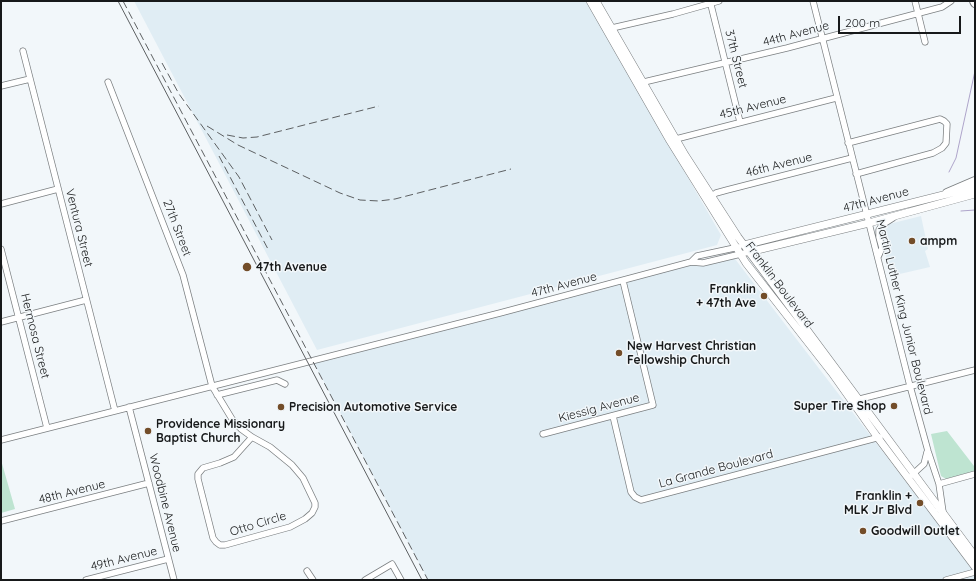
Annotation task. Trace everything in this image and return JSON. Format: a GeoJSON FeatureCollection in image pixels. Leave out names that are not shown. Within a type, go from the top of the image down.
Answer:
{"type":"FeatureCollection","features":[{"type":"Feature","properties":{"kind":"highway"},"geometry":{"type":"LineString","coordinates":[[948,193],[975,181]]}},
{"type":"Feature","properties":{"kind":"main road","name":"Franklin Boulevard"},"geometry":{"type":"LineString","coordinates":[[590,1],[680,158],[741,246],[749,252],[886,436],[944,526],[975,567]]}},
{"type":"Feature","properties":{"kind":"main road","name":"Franklin Boulevard"},"geometry":{"type":"LineString","coordinates":[[596,1],[676,140],[712,196],[741,246],[741,254],[746,263],[832,373],[878,438],[943,513],[975,556]]}},
{"type":"Feature","properties":{"kind":"main road"},"geometry":{"type":"LineString","coordinates":[[663,117],[665,128],[678,148],[680,158],[686,162],[698,180],[704,184]]}},
{"type":"Feature","properties":{"kind":"main road","name":"47th Avenue"},"geometry":{"type":"LineString","coordinates":[[741,246],[975,187]]}},
{"type":"Feature","properties":{"kind":"main road","name":"47th Avenue"},"geometry":{"type":"LineString","coordinates":[[749,252],[869,223],[975,194]]}},
{"type":"Feature","properties":{"kind":"main road"},"geometry":{"type":"LineString","coordinates":[[944,526],[950,528],[964,546],[969,548]]}},
{"type":"Feature","properties":{"kind":"street"},"geometry":{"type":"LineString","coordinates":[[612,28],[673,14],[710,2],[719,1]]}},
{"type":"Feature","properties":{"kind":"street","name":"Martin Luther King Junior Boulevard"},"geometry":{"type":"LineString","coordinates":[[813,1],[836,98],[910,386],[939,484],[943,513]]}},
{"type":"Feature","properties":{"kind":"street"},"geometry":{"type":"LineString","coordinates":[[914,1],[925,42]]}},
{"type":"Feature","properties":{"kind":"street","name":"44th Avenue"},"geometry":{"type":"LineString","coordinates":[[644,82],[726,63],[942,7],[951,1]]}},
{"type":"Feature","properties":{"kind":"street","name":"37th Street"},"geometry":{"type":"LineString","coordinates":[[710,2],[740,122]]}},
{"type":"Feature","properties":{"kind":"street","name":"Ventura Street"},"geometry":{"type":"LineString","coordinates":[[23,51],[115,411]]}},
{"type":"Feature","properties":{"kind":"street"},"geometry":{"type":"LineString","coordinates":[[1,86],[30,79]]}},
{"type":"Feature","properties":{"kind":"street","name":"27th Street"},"geometry":{"type":"LineString","coordinates":[[108,82],[183,275],[212,386]]}},
{"type":"Feature","properties":{"kind":"street","name":"45th Avenue"},"geometry":{"type":"LineString","coordinates":[[676,140],[836,98]]}},
{"type":"Feature","properties":{"kind":"street"},"geometry":{"type":"LineString","coordinates":[[848,143],[940,119],[947,124],[946,143],[942,148],[934,153],[856,174]]}},
{"type":"Feature","properties":{"kind":"street","name":"46th Avenue"},"geometry":{"type":"LineString","coordinates":[[712,196],[716,193],[727,190],[852,158]]}},
{"type":"Feature","properties":{"kind":"street"},"geometry":{"type":"LineString","coordinates":[[1,204],[58,189]]}},
{"type":"Feature","properties":{"kind":"street"},"geometry":{"type":"LineString","coordinates":[[878,258],[882,248],[879,233],[880,228],[885,222],[900,214]]}},
{"type":"Feature","properties":{"kind":"street","name":"47th Avenue"},"geometry":{"type":"LineString","coordinates":[[690,262],[697,256],[741,246]]}},
{"type":"Feature","properties":{"kind":"street","name":"Hermosa Street"},"geometry":{"type":"LineString","coordinates":[[1,249],[47,428]]}},
{"type":"Feature","properties":{"kind":"street","name":"47th Avenue"},"geometry":{"type":"LineString","coordinates":[[1,440],[690,262],[703,263],[749,252]]}},
{"type":"Feature","properties":{"kind":"street","name":"Kiessig Avenue"},"geometry":{"type":"LineString","coordinates":[[542,434],[653,405],[623,280]]}},
{"type":"Feature","properties":{"kind":"street"},"geometry":{"type":"LineString","coordinates":[[1,322],[86,300]]}},
{"type":"Feature","properties":{"kind":"street"},"geometry":{"type":"LineString","coordinates":[[860,400],[975,370]]}},
{"type":"Feature","properties":{"kind":"street"},"geometry":{"type":"LineString","coordinates":[[217,395],[277,380],[285,384]]}},
{"type":"Feature","properties":{"kind":"street","name":"Otto Circle"},"geometry":{"type":"LineString","coordinates":[[212,386],[236,424],[252,437],[270,446],[292,465],[303,478],[312,495],[315,507],[312,513],[305,519],[290,527],[225,545],[220,545],[213,538],[198,474],[203,468],[234,457],[252,437]]}},
{"type":"Feature","properties":{"kind":"street","name":"Woodbine Avenue"},"geometry":{"type":"LineString","coordinates":[[129,408],[174,580]]}},
{"type":"Feature","properties":{"kind":"street","name":"La Grande Boulevard"},"geometry":{"type":"LineString","coordinates":[[613,416],[632,494],[634,498],[641,500],[886,436]]}},
{"type":"Feature","properties":{"kind":"street"},"geometry":{"type":"LineString","coordinates":[[911,476],[924,464],[928,451]]}},
{"type":"Feature","properties":{"kind":"street"},"geometry":{"type":"LineString","coordinates":[[939,484],[975,474]]}},
{"type":"Feature","properties":{"kind":"street","name":"48th Avenue"},"geometry":{"type":"LineString","coordinates":[[1,521],[149,483]]}},
{"type":"Feature","properties":{"kind":"street","name":"49th Avenue"},"geometry":{"type":"LineString","coordinates":[[86,580],[168,559]]}},
{"type":"Feature","properties":{"kind":"street"},"geometry":{"type":"LineString","coordinates":[[365,580],[392,564],[401,580]]}},
{"type":"Feature","properties":{"kind":"street"},"geometry":{"type":"LineString","coordinates":[[307,571],[314,580]]}},
{"type":"Feature","properties":{"kind":"street"},"geometry":{"type":"LineString","coordinates":[[946,580],[975,572]]}},
{"type":"Feature","properties":{"kind":"shaded area"},"geometry":{"type":"Polygon","coordinates":[[[134,1],[586,1],[721,235],[717,245],[317,350],[134,1]]]}},
{"type":"Feature","properties":{"kind":"shaded area"},"geometry":{"type":"Polygon","coordinates":[[[921,216],[928,249],[925,251],[930,267],[891,276],[881,232],[884,227],[889,224],[921,216]]]}},
{"type":"Feature","properties":{"kind":"shaded area"},"geometry":{"type":"Polygon","coordinates":[[[732,255],[975,572],[975,580],[428,580],[313,361],[732,255]]]}},
{"type":"Feature","properties":{"kind":"green space"},"geometry":{"type":"Polygon","coordinates":[[[947,431],[974,466],[975,471],[946,479],[941,476],[931,434],[947,431]]]}},
{"type":"Feature","properties":{"kind":"green space"},"geometry":{"type":"Polygon","coordinates":[[[1,460],[15,509],[1,513],[1,460]]]}},
{"type":"Feature","properties":{"kind":"waterway"},"geometry":{"type":"LineString","coordinates":[[949,172],[956,158],[975,71]]}},
{"type":"Feature","properties":{"kind":"waterway"},"geometry":{"type":"LineString","coordinates":[[961,211],[975,210]]}},
{"type":"Feature","properties":{"kind":"tram line"},"geometry":{"type":"LineString","coordinates":[[118,1],[422,580]]}},
{"type":"Feature","properties":{"kind":"railway"},"geometry":{"type":"LineString","coordinates":[[123,1],[428,580]]}},
{"type":"Feature","properties":{"kind":"railway"},"geometry":{"type":"LineString","coordinates":[[162,63],[179,94],[239,177],[272,240]]}},
{"type":"Feature","properties":{"kind":"railway"},"geometry":{"type":"LineString","coordinates":[[227,135],[243,138],[257,137],[379,106]]}},
{"type":"Feature","properties":{"kind":"railway"},"geometry":{"type":"LineString","coordinates":[[207,126],[238,145],[340,193],[360,200],[379,201],[395,199],[511,169]]}},
{"type":"Feature","properties":{"kind":"railway"},"geometry":{"type":"LineString","coordinates":[[219,156],[269,251]]}},
{"type":"Feature","properties":{"kind":"place","name":"ampm"},"geometry":{"type":"Point","coordinates":[912,241]}},
{"type":"Feature","properties":{"kind":"place","name":"47th Avenue"},"geometry":{"type":"Point","coordinates":[247,267]}},
{"type":"Feature","properties":{"kind":"place","name":"Franklin + 47th Ave"},"geometry":{"type":"Point","coordinates":[764,296]}},
{"type":"Feature","properties":{"kind":"place","name":"New Harvest Christian Fellowship Church"},"geometry":{"type":"Point","coordinates":[619,353]}},
{"type":"Feature","properties":{"kind":"place","name":"Super Tire Shop"},"geometry":{"type":"Point","coordinates":[894,406]}},
{"type":"Feature","properties":{"kind":"place","name":"Precision Automotive Service"},"geometry":{"type":"Point","coordinates":[281,407]}},
{"type":"Feature","properties":{"kind":"place","name":"Providence Missionary Baptist Church"},"geometry":{"type":"Point","coordinates":[148,431]}},
{"type":"Feature","properties":{"kind":"place","name":"Franklin + MLK Jr Blvd"},"geometry":{"type":"Point","coordinates":[920,503]}},
{"type":"Feature","properties":{"kind":"place","name":"Goodwill Outlet"},"geometry":{"type":"Point","coordinates":[863,531]}}]}
